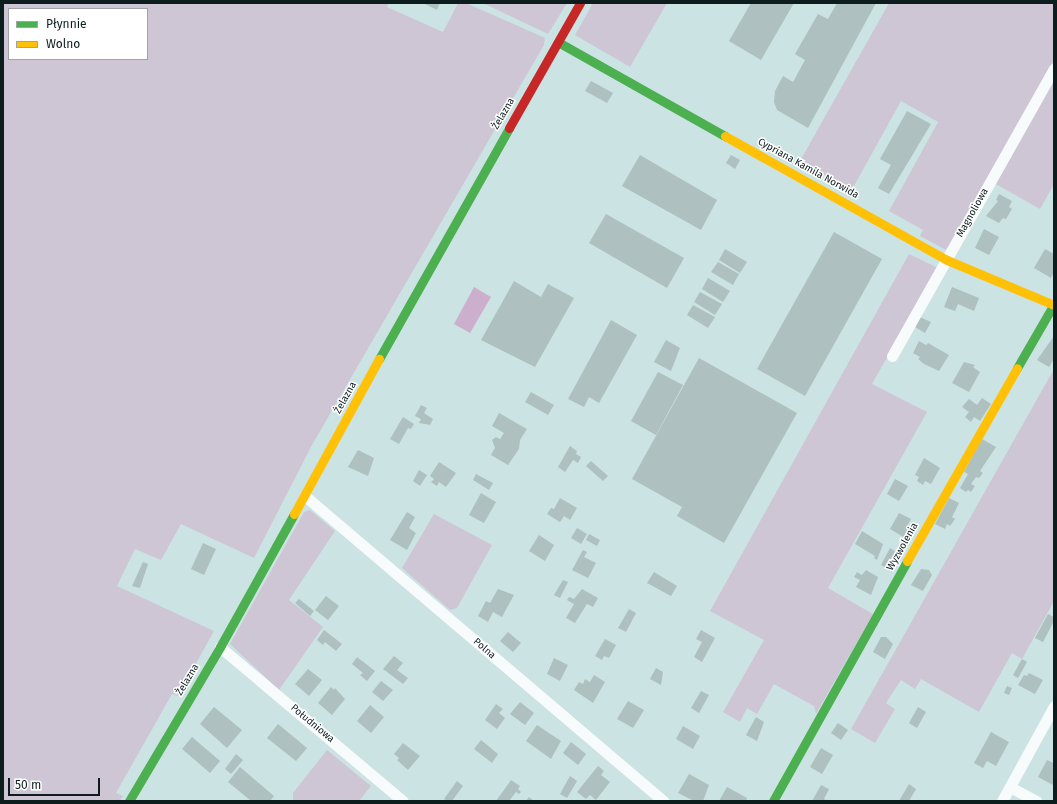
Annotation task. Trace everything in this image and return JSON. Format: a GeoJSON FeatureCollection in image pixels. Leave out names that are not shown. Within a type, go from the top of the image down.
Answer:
{"type":"FeatureCollection","features":[{"type":"Feature","properties":{"kind":"street","name":"Żelazna"},"geometry":{"type":"LineString","coordinates":[[129,801],[220,647],[305,496],[466,202],[580,3]]}},
{"type":"Feature","properties":{"kind":"street","name":"Cypriana Kamila Norwida"},"geometry":{"type":"LineString","coordinates":[[558,42],[947,260],[1054,304]]}},
{"type":"Feature","properties":{"kind":"street","name":"Magnoliowa"},"geometry":{"type":"LineString","coordinates":[[892,356],[1054,69]]}},
{"type":"Feature","properties":{"kind":"street","name":"Wyzwolenia"},"geometry":{"type":"LineString","coordinates":[[773,801],[972,444],[1054,304]]}},
{"type":"Feature","properties":{"kind":"street","name":"Polna"},"geometry":{"type":"LineString","coordinates":[[305,496],[664,801]]}},
{"type":"Feature","properties":{"kind":"street","name":"Południowa"},"geometry":{"type":"LineString","coordinates":[[220,647],[404,801]]}},
{"type":"Feature","properties":{"kind":"street"},"geometry":{"type":"LineString","coordinates":[[1002,801],[1054,706]]}},
{"type":"Feature","properties":{"kind":"street"},"geometry":{"type":"LineString","coordinates":[[1010,787],[1036,801]]}},
{"type":"Feature","properties":{"kind":"shaded area"},"geometry":{"type":"Polygon","coordinates":[[[3,3],[389,3],[387,7],[443,32],[458,3],[466,3],[545,38],[544,45],[312,445],[254,558],[181,524],[161,560],[135,549],[117,586],[214,631],[178,696],[172,694],[116,793],[123,796],[120,801],[3,801],[3,3]]]}},
{"type":"Feature","properties":{"kind":"shaded area"},"geometry":{"type":"Polygon","coordinates":[[[483,3],[567,3],[548,34],[483,3]]]}},
{"type":"Feature","properties":{"kind":"shaded area"},"geometry":{"type":"Polygon","coordinates":[[[593,3],[667,3],[630,67],[575,35],[593,3]]]}},
{"type":"Feature","properties":{"kind":"shaded area"},"geometry":{"type":"Polygon","coordinates":[[[889,3],[1054,3],[1054,60],[948,251],[920,236],[923,230],[889,211],[938,122],[901,101],[854,186],[847,188],[800,161],[889,3]]]}},
{"type":"Feature","properties":{"kind":"shaded area"},"geometry":{"type":"Polygon","coordinates":[[[1054,77],[1054,184],[1040,209],[994,183],[1054,77]]]}},
{"type":"Feature","properties":{"kind":"shaded area"},"geometry":{"type":"Polygon","coordinates":[[[909,254],[938,268],[872,384],[927,412],[828,588],[873,614],[816,714],[814,706],[774,684],[757,714],[747,708],[740,722],[723,712],[764,640],[710,611],[909,254]]]}},
{"type":"Feature","properties":{"kind":"shaded area"},"geometry":{"type":"Polygon","coordinates":[[[474,287],[491,297],[470,333],[454,324],[474,287]]]}},
{"type":"Feature","properties":{"kind":"shaded area"},"geometry":{"type":"Polygon","coordinates":[[[1054,369],[1054,601],[1022,659],[1012,653],[979,712],[921,679],[915,689],[901,680],[886,703],[895,709],[875,743],[851,729],[1054,369]]]}},
{"type":"Feature","properties":{"kind":"shaded area"},"geometry":{"type":"Polygon","coordinates":[[[310,510],[335,531],[289,600],[323,627],[279,690],[230,644],[304,512],[310,510]]]}},
{"type":"Feature","properties":{"kind":"shaded area"},"geometry":{"type":"Polygon","coordinates":[[[434,514],[492,545],[457,608],[450,610],[402,568],[434,514]]]}},
{"type":"Feature","properties":{"kind":"shaded area"},"geometry":{"type":"Polygon","coordinates":[[[327,750],[371,786],[359,801],[293,801],[293,793],[327,750]]]}},
{"type":"Feature","properties":{"kind":"building"},"geometry":{"type":"Polygon","coordinates":[[[423,3],[440,3],[437,10],[423,3]]]}},
{"type":"Feature","properties":{"kind":"building"},"geometry":{"type":"Polygon","coordinates":[[[751,3],[794,3],[761,60],[729,41],[751,3]]]}},
{"type":"Feature","properties":{"kind":"building"},"geometry":{"type":"Polygon","coordinates":[[[837,3],[876,3],[808,128],[777,110],[774,102],[775,91],[783,76],[793,82],[805,60],[795,54],[818,14],[828,19],[837,3]]]}},
{"type":"Feature","properties":{"kind":"building"},"geometry":{"type":"Polygon","coordinates":[[[591,81],[613,93],[607,103],[585,91],[591,81]]]}},
{"type":"Feature","properties":{"kind":"building"},"geometry":{"type":"Polygon","coordinates":[[[907,111],[931,124],[889,194],[878,188],[891,165],[880,159],[907,111]]]}},
{"type":"Feature","properties":{"kind":"building"},"geometry":{"type":"Polygon","coordinates":[[[640,155],[717,200],[701,230],[622,186],[640,155]]]}},
{"type":"Feature","properties":{"kind":"building"},"geometry":{"type":"Polygon","coordinates":[[[731,155],[740,160],[735,169],[726,163],[731,155]]]}},
{"type":"Feature","properties":{"kind":"building"},"geometry":{"type":"Polygon","coordinates":[[[999,194],[1012,201],[1009,207],[1012,209],[1006,219],[1003,218],[999,223],[986,216],[998,201],[996,200],[999,194]]]}},
{"type":"Feature","properties":{"kind":"building"},"geometry":{"type":"Polygon","coordinates":[[[606,214],[684,258],[667,288],[589,243],[606,214]]]}},
{"type":"Feature","properties":{"kind":"building"},"geometry":{"type":"Polygon","coordinates":[[[984,229],[999,237],[989,255],[975,248],[984,229]]]}},
{"type":"Feature","properties":{"kind":"building"},"geometry":{"type":"Polygon","coordinates":[[[834,232],[882,259],[805,396],[757,369],[834,232]]]}},
{"type":"Feature","properties":{"kind":"building"},"geometry":{"type":"Polygon","coordinates":[[[725,249],[747,262],[740,273],[719,260],[725,249]]]}},
{"type":"Feature","properties":{"kind":"building"},"geometry":{"type":"Polygon","coordinates":[[[1045,249],[1054,254],[1054,272],[1051,278],[1034,268],[1045,249]]]}},
{"type":"Feature","properties":{"kind":"building"},"geometry":{"type":"Polygon","coordinates":[[[718,262],[739,274],[733,285],[711,272],[718,262]]]}},
{"type":"Feature","properties":{"kind":"building"},"geometry":{"type":"Polygon","coordinates":[[[708,278],[730,291],[723,302],[702,289],[708,278]]]}},
{"type":"Feature","properties":{"kind":"building"},"geometry":{"type":"Polygon","coordinates":[[[514,281],[541,297],[548,284],[574,298],[535,367],[481,340],[514,281]]]}},
{"type":"Feature","properties":{"kind":"building"},"geometry":{"type":"Polygon","coordinates":[[[952,287],[979,298],[974,311],[958,304],[955,311],[944,307],[952,287]]]}},
{"type":"Feature","properties":{"kind":"building"},"geometry":{"type":"Polygon","coordinates":[[[700,292],[722,304],[715,315],[694,302],[700,292]]]}},
{"type":"Feature","properties":{"kind":"building"},"geometry":{"type":"Polygon","coordinates":[[[693,305],[715,317],[708,328],[687,315],[693,305]]]}},
{"type":"Feature","properties":{"kind":"building"},"geometry":{"type":"Polygon","coordinates":[[[920,317],[931,322],[925,333],[915,327],[920,317]]]}},
{"type":"Feature","properties":{"kind":"building"},"geometry":{"type":"Polygon","coordinates":[[[611,320],[637,335],[599,403],[589,397],[584,407],[568,399],[611,320]]]}},
{"type":"Feature","properties":{"kind":"building"},"geometry":{"type":"Polygon","coordinates":[[[1054,336],[1054,359],[1049,367],[1037,360],[1054,336]]]}},
{"type":"Feature","properties":{"kind":"building"},"geometry":{"type":"Polygon","coordinates":[[[666,340],[680,348],[671,371],[654,362],[666,340]]]}},
{"type":"Feature","properties":{"kind":"building"},"geometry":{"type":"Polygon","coordinates":[[[919,341],[926,345],[928,343],[949,355],[939,371],[924,364],[918,359],[920,357],[913,353],[919,341]]]}},
{"type":"Feature","properties":{"kind":"building"},"geometry":{"type":"Polygon","coordinates":[[[699,358],[797,413],[724,543],[677,516],[682,507],[632,479],[699,358]]]}},
{"type":"Feature","properties":{"kind":"building"},"geometry":{"type":"Polygon","coordinates":[[[964,362],[975,365],[973,367],[980,372],[969,392],[952,383],[964,362]]]}},
{"type":"Feature","properties":{"kind":"building"},"geometry":{"type":"Polygon","coordinates":[[[658,372],[683,385],[656,435],[631,421],[658,372]]]}},
{"type":"Feature","properties":{"kind":"building"},"geometry":{"type":"Polygon","coordinates":[[[531,392],[554,405],[548,415],[525,402],[531,392]]]}},
{"type":"Feature","properties":{"kind":"building"},"geometry":{"type":"Polygon","coordinates":[[[982,398],[991,404],[980,421],[974,417],[971,422],[965,417],[969,412],[962,407],[969,399],[977,405],[982,398]]]}},
{"type":"Feature","properties":{"kind":"building"},"geometry":{"type":"Polygon","coordinates":[[[421,405],[427,408],[424,413],[433,419],[430,425],[419,423],[421,419],[415,416],[421,405]]]}},
{"type":"Feature","properties":{"kind":"building"},"geometry":{"type":"Polygon","coordinates":[[[499,413],[527,429],[520,440],[519,449],[508,465],[491,455],[495,448],[492,440],[496,437],[500,439],[504,433],[492,426],[499,413]]]}},
{"type":"Feature","properties":{"kind":"building"},"geometry":{"type":"Polygon","coordinates":[[[403,417],[414,424],[411,429],[408,428],[399,444],[390,439],[403,417]]]}},
{"type":"Feature","properties":{"kind":"building"},"geometry":{"type":"Polygon","coordinates":[[[982,439],[996,447],[980,471],[983,473],[979,478],[976,477],[971,484],[975,486],[971,492],[968,490],[966,492],[960,488],[968,474],[964,472],[982,439]]]}},
{"type":"Feature","properties":{"kind":"building"},"geometry":{"type":"Polygon","coordinates":[[[570,446],[577,451],[576,454],[581,457],[578,463],[573,460],[565,472],[558,467],[570,446]]]}},
{"type":"Feature","properties":{"kind":"building"},"geometry":{"type":"Polygon","coordinates":[[[358,450],[374,458],[368,476],[348,467],[358,450]]]}},
{"type":"Feature","properties":{"kind":"building"},"geometry":{"type":"Polygon","coordinates":[[[924,458],[940,468],[931,484],[925,481],[923,485],[917,481],[919,477],[915,475],[924,458]]]}},
{"type":"Feature","properties":{"kind":"building"},"geometry":{"type":"Polygon","coordinates":[[[591,461],[608,476],[603,481],[586,466],[591,461]]]}},
{"type":"Feature","properties":{"kind":"building"},"geometry":{"type":"Polygon","coordinates":[[[439,462],[456,473],[446,487],[439,482],[437,486],[431,482],[434,479],[430,476],[439,462]]]}},
{"type":"Feature","properties":{"kind":"building"},"geometry":{"type":"Polygon","coordinates":[[[419,470],[427,475],[420,486],[413,481],[419,470]]]}},
{"type":"Feature","properties":{"kind":"building"},"geometry":{"type":"Polygon","coordinates":[[[476,474],[493,483],[489,490],[473,480],[476,474]]]}},
{"type":"Feature","properties":{"kind":"building"},"geometry":{"type":"Polygon","coordinates":[[[895,479],[908,486],[899,501],[887,494],[895,479]]]}},
{"type":"Feature","properties":{"kind":"building"},"geometry":{"type":"Polygon","coordinates":[[[481,493],[496,502],[484,523],[469,515],[481,493]]]}},
{"type":"Feature","properties":{"kind":"building"},"geometry":{"type":"Polygon","coordinates":[[[560,498],[577,508],[570,520],[564,516],[560,522],[547,514],[551,508],[554,509],[560,498]]]}},
{"type":"Feature","properties":{"kind":"building"},"geometry":{"type":"Polygon","coordinates":[[[949,498],[959,503],[952,517],[955,519],[950,526],[947,524],[945,529],[935,524],[949,498]]]}},
{"type":"Feature","properties":{"kind":"building"},"geometry":{"type":"Polygon","coordinates":[[[407,512],[415,517],[409,528],[416,533],[407,550],[390,540],[407,512]]]}},
{"type":"Feature","properties":{"kind":"building"},"geometry":{"type":"Polygon","coordinates":[[[899,513],[911,519],[906,528],[910,530],[905,538],[890,529],[899,513]]]}},
{"type":"Feature","properties":{"kind":"building"},"geometry":{"type":"Polygon","coordinates":[[[577,528],[587,534],[581,544],[571,538],[577,528]]]}},
{"type":"Feature","properties":{"kind":"building"},"geometry":{"type":"Polygon","coordinates":[[[862,531],[883,544],[877,560],[874,558],[875,556],[855,544],[862,531]]]}},
{"type":"Feature","properties":{"kind":"building"},"geometry":{"type":"Polygon","coordinates":[[[589,534],[600,540],[597,546],[586,540],[589,534]]]}},
{"type":"Feature","properties":{"kind":"building"},"geometry":{"type":"Polygon","coordinates":[[[539,535],[554,545],[545,561],[529,551],[539,535]]]}},
{"type":"Feature","properties":{"kind":"building"},"geometry":{"type":"Polygon","coordinates":[[[203,543],[216,549],[204,575],[191,569],[203,543]]]}},
{"type":"Feature","properties":{"kind":"building"},"geometry":{"type":"Polygon","coordinates":[[[890,548],[901,555],[899,560],[895,557],[889,569],[881,565],[890,548]]]}},
{"type":"Feature","properties":{"kind":"building"},"geometry":{"type":"Polygon","coordinates":[[[583,550],[587,552],[584,557],[596,563],[588,578],[572,570],[583,550]]]}},
{"type":"Feature","properties":{"kind":"building"},"geometry":{"type":"Polygon","coordinates":[[[143,562],[148,564],[140,588],[132,586],[143,562]]]}},
{"type":"Feature","properties":{"kind":"building"},"geometry":{"type":"Polygon","coordinates":[[[921,569],[929,570],[932,575],[923,591],[911,585],[921,569]]]}},
{"type":"Feature","properties":{"kind":"building"},"geometry":{"type":"Polygon","coordinates":[[[866,570],[878,577],[871,595],[856,587],[860,580],[854,577],[857,572],[862,575],[866,570]]]}},
{"type":"Feature","properties":{"kind":"building"},"geometry":{"type":"Polygon","coordinates":[[[654,572],[677,586],[671,596],[647,583],[654,572]]]}},
{"type":"Feature","properties":{"kind":"building"},"geometry":{"type":"Polygon","coordinates":[[[563,580],[568,582],[560,598],[554,595],[563,580]]]}},
{"type":"Feature","properties":{"kind":"building"},"geometry":{"type":"Polygon","coordinates":[[[498,589],[514,595],[502,617],[493,612],[488,622],[478,616],[486,601],[490,603],[498,589]]]}},
{"type":"Feature","properties":{"kind":"building"},"geometry":{"type":"Polygon","coordinates":[[[582,589],[598,598],[593,607],[587,604],[575,623],[566,618],[574,604],[567,600],[569,597],[574,599],[582,589]]]}},
{"type":"Feature","properties":{"kind":"building"},"geometry":{"type":"Polygon","coordinates":[[[326,596],[339,606],[328,620],[315,610],[326,596]]]}},
{"type":"Feature","properties":{"kind":"building"},"geometry":{"type":"Polygon","coordinates":[[[299,599],[314,611],[310,616],[295,603],[299,599]]]}},
{"type":"Feature","properties":{"kind":"building"},"geometry":{"type":"Polygon","coordinates":[[[629,609],[636,613],[626,632],[618,628],[629,609]]]}},
{"type":"Feature","properties":{"kind":"building"},"geometry":{"type":"Polygon","coordinates":[[[1048,614],[1054,617],[1054,621],[1043,642],[1035,638],[1048,614]]]}},
{"type":"Feature","properties":{"kind":"building"},"geometry":{"type":"Polygon","coordinates":[[[324,630],[342,644],[336,651],[325,642],[323,645],[317,640],[324,630]]]}},
{"type":"Feature","properties":{"kind":"building"},"geometry":{"type":"Polygon","coordinates":[[[701,630],[715,638],[702,662],[694,657],[702,642],[696,639],[701,630]]]}},
{"type":"Feature","properties":{"kind":"building"},"geometry":{"type":"Polygon","coordinates":[[[508,632],[521,643],[513,652],[500,641],[508,632]]]}},
{"type":"Feature","properties":{"kind":"building"},"geometry":{"type":"Polygon","coordinates":[[[881,637],[886,637],[893,644],[885,659],[873,652],[881,637]]]}},
{"type":"Feature","properties":{"kind":"building"},"geometry":{"type":"Polygon","coordinates":[[[605,639],[616,645],[609,658],[604,656],[602,660],[595,656],[605,639]]]}},
{"type":"Feature","properties":{"kind":"building"},"geometry":{"type":"Polygon","coordinates":[[[394,656],[403,663],[397,670],[408,678],[403,684],[383,669],[394,656]]]}},
{"type":"Feature","properties":{"kind":"building"},"geometry":{"type":"Polygon","coordinates":[[[357,657],[375,671],[367,681],[360,675],[363,673],[352,664],[357,657]]]}},
{"type":"Feature","properties":{"kind":"building"},"geometry":{"type":"Polygon","coordinates":[[[554,658],[568,665],[560,681],[547,674],[554,658]]]}},
{"type":"Feature","properties":{"kind":"building"},"geometry":{"type":"Polygon","coordinates":[[[1022,659],[1027,662],[1018,678],[1013,675],[1022,659]]]}},
{"type":"Feature","properties":{"kind":"building"},"geometry":{"type":"Polygon","coordinates":[[[656,668],[663,672],[661,685],[650,679],[656,668]]]}},
{"type":"Feature","properties":{"kind":"building"},"geometry":{"type":"Polygon","coordinates":[[[308,669],[322,680],[309,696],[295,684],[308,669]]]}},
{"type":"Feature","properties":{"kind":"building"},"geometry":{"type":"Polygon","coordinates":[[[1029,673],[1043,680],[1035,694],[1018,685],[1024,675],[1027,676],[1029,673]]]}},
{"type":"Feature","properties":{"kind":"building"},"geometry":{"type":"Polygon","coordinates":[[[594,675],[605,682],[593,703],[574,690],[579,682],[583,684],[585,679],[590,682],[594,675]]]}},
{"type":"Feature","properties":{"kind":"building"},"geometry":{"type":"Polygon","coordinates":[[[381,681],[393,690],[383,701],[372,692],[381,681]]]}},
{"type":"Feature","properties":{"kind":"building"},"geometry":{"type":"Polygon","coordinates":[[[1007,686],[1012,688],[1009,695],[1004,693],[1007,686]]]}},
{"type":"Feature","properties":{"kind":"building"},"geometry":{"type":"Polygon","coordinates":[[[331,687],[334,690],[335,688],[345,699],[332,715],[318,703],[331,687]]]}},
{"type":"Feature","properties":{"kind":"building"},"geometry":{"type":"Polygon","coordinates":[[[701,691],[709,695],[699,713],[691,708],[701,691]]]}},
{"type":"Feature","properties":{"kind":"building"},"geometry":{"type":"Polygon","coordinates":[[[628,701],[644,710],[633,728],[617,719],[628,701]]]}},
{"type":"Feature","properties":{"kind":"building"},"geometry":{"type":"Polygon","coordinates":[[[520,702],[534,713],[525,725],[510,714],[520,702]]]}},
{"type":"Feature","properties":{"kind":"building"},"geometry":{"type":"Polygon","coordinates":[[[496,704],[503,709],[499,713],[505,718],[497,729],[485,720],[496,704]]]}},
{"type":"Feature","properties":{"kind":"building"},"geometry":{"type":"Polygon","coordinates":[[[370,705],[384,717],[371,733],[357,721],[370,705]]]}},
{"type":"Feature","properties":{"kind":"building"},"geometry":{"type":"Polygon","coordinates":[[[214,707],[242,730],[227,748],[200,724],[214,707]]]}},
{"type":"Feature","properties":{"kind":"building"},"geometry":{"type":"Polygon","coordinates":[[[918,707],[926,712],[917,728],[909,723],[918,707]]]}},
{"type":"Feature","properties":{"kind":"building"},"geometry":{"type":"Polygon","coordinates":[[[756,717],[764,722],[757,741],[746,735],[756,717]]]}},
{"type":"Feature","properties":{"kind":"building"},"geometry":{"type":"Polygon","coordinates":[[[838,723],[848,730],[841,740],[831,733],[838,723]]]}},
{"type":"Feature","properties":{"kind":"building"},"geometry":{"type":"Polygon","coordinates":[[[278,724],[307,748],[296,761],[267,738],[278,724]]]}},
{"type":"Feature","properties":{"kind":"building"},"geometry":{"type":"Polygon","coordinates":[[[537,725],[561,741],[551,759],[526,741],[537,725]]]}},
{"type":"Feature","properties":{"kind":"building"},"geometry":{"type":"Polygon","coordinates":[[[683,726],[700,736],[693,749],[676,739],[683,726]]]}},
{"type":"Feature","properties":{"kind":"building"},"geometry":{"type":"Polygon","coordinates":[[[991,732],[1009,742],[996,766],[987,761],[983,768],[974,763],[991,732]]]}},
{"type":"Feature","properties":{"kind":"building"},"geometry":{"type":"Polygon","coordinates":[[[192,737],[220,761],[210,773],[182,749],[192,737]]]}},
{"type":"Feature","properties":{"kind":"building"},"geometry":{"type":"Polygon","coordinates":[[[481,740],[498,754],[492,763],[474,749],[481,740]]]}},
{"type":"Feature","properties":{"kind":"building"},"geometry":{"type":"Polygon","coordinates":[[[571,742],[586,754],[578,765],[563,753],[571,742]]]}},
{"type":"Feature","properties":{"kind":"building"},"geometry":{"type":"Polygon","coordinates":[[[403,743],[420,756],[408,770],[397,760],[399,758],[394,754],[403,743]]]}},
{"type":"Feature","properties":{"kind":"building"},"geometry":{"type":"Polygon","coordinates":[[[821,748],[833,755],[822,774],[810,767],[821,748]]]}},
{"type":"Feature","properties":{"kind":"building"},"geometry":{"type":"Polygon","coordinates":[[[236,754],[243,760],[231,774],[225,769],[236,754]]]}},
{"type":"Feature","properties":{"kind":"building"},"geometry":{"type":"Polygon","coordinates":[[[1047,760],[1054,763],[1053,785],[1038,777],[1047,760]]]}},
{"type":"Feature","properties":{"kind":"building"},"geometry":{"type":"Polygon","coordinates":[[[598,766],[604,771],[601,775],[610,782],[596,800],[590,795],[586,799],[577,792],[598,766]]]}},
{"type":"Feature","properties":{"kind":"building"},"geometry":{"type":"Polygon","coordinates":[[[240,767],[274,796],[270,801],[251,801],[228,782],[240,767]]]}},
{"type":"Feature","properties":{"kind":"building"},"geometry":{"type":"Polygon","coordinates":[[[689,774],[709,785],[703,801],[694,801],[678,793],[689,774]]]}},
{"type":"Feature","properties":{"kind":"building"},"geometry":{"type":"Polygon","coordinates":[[[570,776],[577,781],[567,798],[560,794],[570,776]]]}},
{"type":"Feature","properties":{"kind":"building"},"geometry":{"type":"Polygon","coordinates":[[[511,780],[520,786],[518,789],[521,792],[519,794],[516,792],[509,801],[496,801],[511,780]]]}},
{"type":"Feature","properties":{"kind":"building"},"geometry":{"type":"Polygon","coordinates":[[[457,781],[463,786],[452,801],[447,801],[444,799],[457,781]]]}},
{"type":"Feature","properties":{"kind":"building"},"geometry":{"type":"Polygon","coordinates":[[[909,784],[916,789],[909,801],[899,801],[909,784]]]}},
{"type":"Feature","properties":{"kind":"building"},"geometry":{"type":"Polygon","coordinates":[[[821,785],[829,789],[824,799],[828,801],[812,801],[821,785]]]}},
{"type":"Feature","properties":{"kind":"building"},"geometry":{"type":"Polygon","coordinates":[[[727,787],[747,798],[746,801],[719,801],[727,787]]]}},
{"type":"Feature","properties":{"kind":"building"},"geometry":{"type":"Polygon","coordinates":[[[529,797],[534,801],[526,801],[529,797]]]}},
{"type":"Feature","properties":{"kind":"traffic: fast"},"geometry":{"type":"LineString","coordinates":[[558,42],[725,136]]}},
{"type":"Feature","properties":{"kind":"traffic: fast"},"geometry":{"type":"LineString","coordinates":[[379,359],[509,128]]}},
{"type":"Feature","properties":{"kind":"traffic: fast"},"geometry":{"type":"LineString","coordinates":[[1017,368],[1054,304]]}},
{"type":"Feature","properties":{"kind":"traffic: fast"},"geometry":{"type":"LineString","coordinates":[[129,801],[220,647],[294,514]]}},
{"type":"Feature","properties":{"kind":"traffic: fast"},"geometry":{"type":"LineString","coordinates":[[773,801],[907,561]]}},
{"type":"Feature","properties":{"kind":"traffic: slow"},"geometry":{"type":"LineString","coordinates":[[725,136],[947,260],[1054,305]]}},
{"type":"Feature","properties":{"kind":"traffic: slow"},"geometry":{"type":"LineString","coordinates":[[294,514],[379,359]]}},
{"type":"Feature","properties":{"kind":"traffic: slow"},"geometry":{"type":"LineString","coordinates":[[907,561],[1017,368]]}},
{"type":"Feature","properties":{"kind":"traffic: jam"},"geometry":{"type":"LineString","coordinates":[[509,128],[580,3]]}}]}
